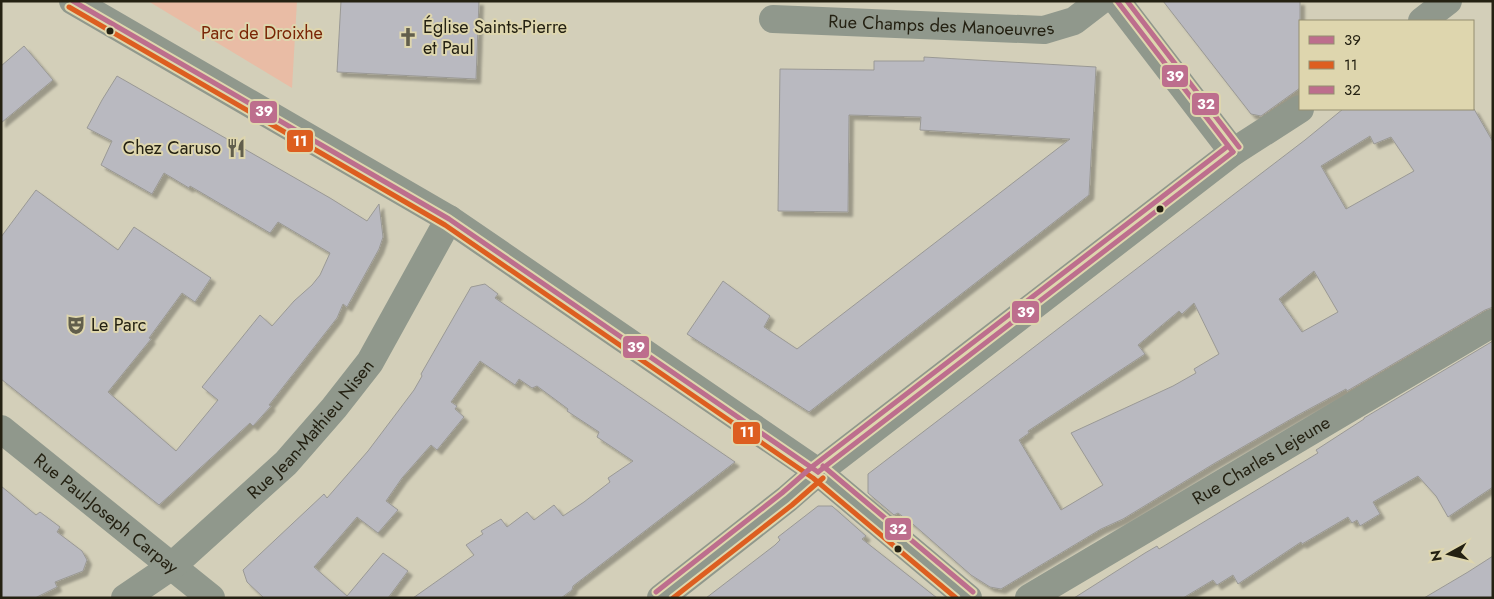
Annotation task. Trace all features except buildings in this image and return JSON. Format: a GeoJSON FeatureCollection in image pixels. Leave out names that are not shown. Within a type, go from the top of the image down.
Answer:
{"type":"FeatureCollection","features":[{"type":"Feature","properties":{"kind":"street"},"geometry":{"type":"LineString","coordinates":[[73,1],[449,219],[818,472],[968,598]]}},
{"type":"Feature","properties":{"kind":"street","name":"Rue Champs des Manoeuvres"},"geometry":{"type":"LineString","coordinates":[[773,19],[1044,30],[1074,21],[1100,1]]}},
{"type":"Feature","properties":{"kind":"street"},"geometry":{"type":"LineString","coordinates":[[1117,1],[1233,152]]}},
{"type":"Feature","properties":{"kind":"street"},"geometry":{"type":"LineString","coordinates":[[1423,20],[1448,1]]}},
{"type":"Feature","properties":{"kind":"street"},"geometry":{"type":"LineString","coordinates":[[660,598],[787,499],[818,472],[1233,152],[1299,109]]}},
{"type":"Feature","properties":{"kind":"street","name":"Rue Jean-Mathieu Nisen"},"geometry":{"type":"LineString","coordinates":[[125,598],[172,566],[286,463],[334,408],[370,362],[449,219]]}},
{"type":"Feature","properties":{"kind":"street","name":"Rue Charles Lejeune"},"geometry":{"type":"LineString","coordinates":[[1029,598],[1493,323]]}},
{"type":"Feature","properties":{"kind":"street","name":"Rue Paul-Joseph Carpay"},"geometry":{"type":"LineString","coordinates":[[1,429],[212,598]]}},
{"type":"Feature","properties":{"kind":"green space","name":"Parc de Droixhe"},"geometry":{"type":"Polygon","coordinates":[[[148,1],[297,1],[292,88],[148,1]]]}},
{"type":"Feature","properties":{"kind":"transit line","name":"39"},"geometry":{"type":"LineString","coordinates":[[73,1],[449,219],[818,472]]}},
{"type":"Feature","properties":{"kind":"transit line","name":"39"},"geometry":{"type":"LineString","coordinates":[[1117,1],[1233,152]]}},
{"type":"Feature","properties":{"kind":"transit line","name":"32"},"geometry":{"type":"LineString","coordinates":[[1127,1],[1239,147]]}},
{"type":"Feature","properties":{"kind":"transit line","name":"11"},"geometry":{"type":"LineString","coordinates":[[69,7],[445,225],[813,478],[956,598]]}},
{"type":"Feature","properties":{"kind":"transit line","name":"32"},"geometry":{"type":"LineString","coordinates":[[656,592],[782,493],[813,466],[1228,146]]}},
{"type":"Feature","properties":{"kind":"transit line","name":"39"},"geometry":{"type":"LineString","coordinates":[[818,472],[1233,152]]}},
{"type":"Feature","properties":{"kind":"transit line","name":"32"},"geometry":{"type":"LineString","coordinates":[[823,466],[973,592]]}},
{"type":"Feature","properties":{"kind":"transit line","name":"11"},"geometry":{"type":"LineString","coordinates":[[673,598],[792,505],[823,478]]}},
{"type":"Feature","properties":{"kind":"place","name":"Église Saints-Pierre et Paul"},"geometry":{"type":"Point","coordinates":[408,37]}},
{"type":"Feature","properties":{"kind":"place","name":"Chez Caruso"},"geometry":{"type":"Point","coordinates":[236,148]}},
{"type":"Feature","properties":{"kind":"place","name":"Le Parc"},"geometry":{"type":"Point","coordinates":[76,325]}}]}
